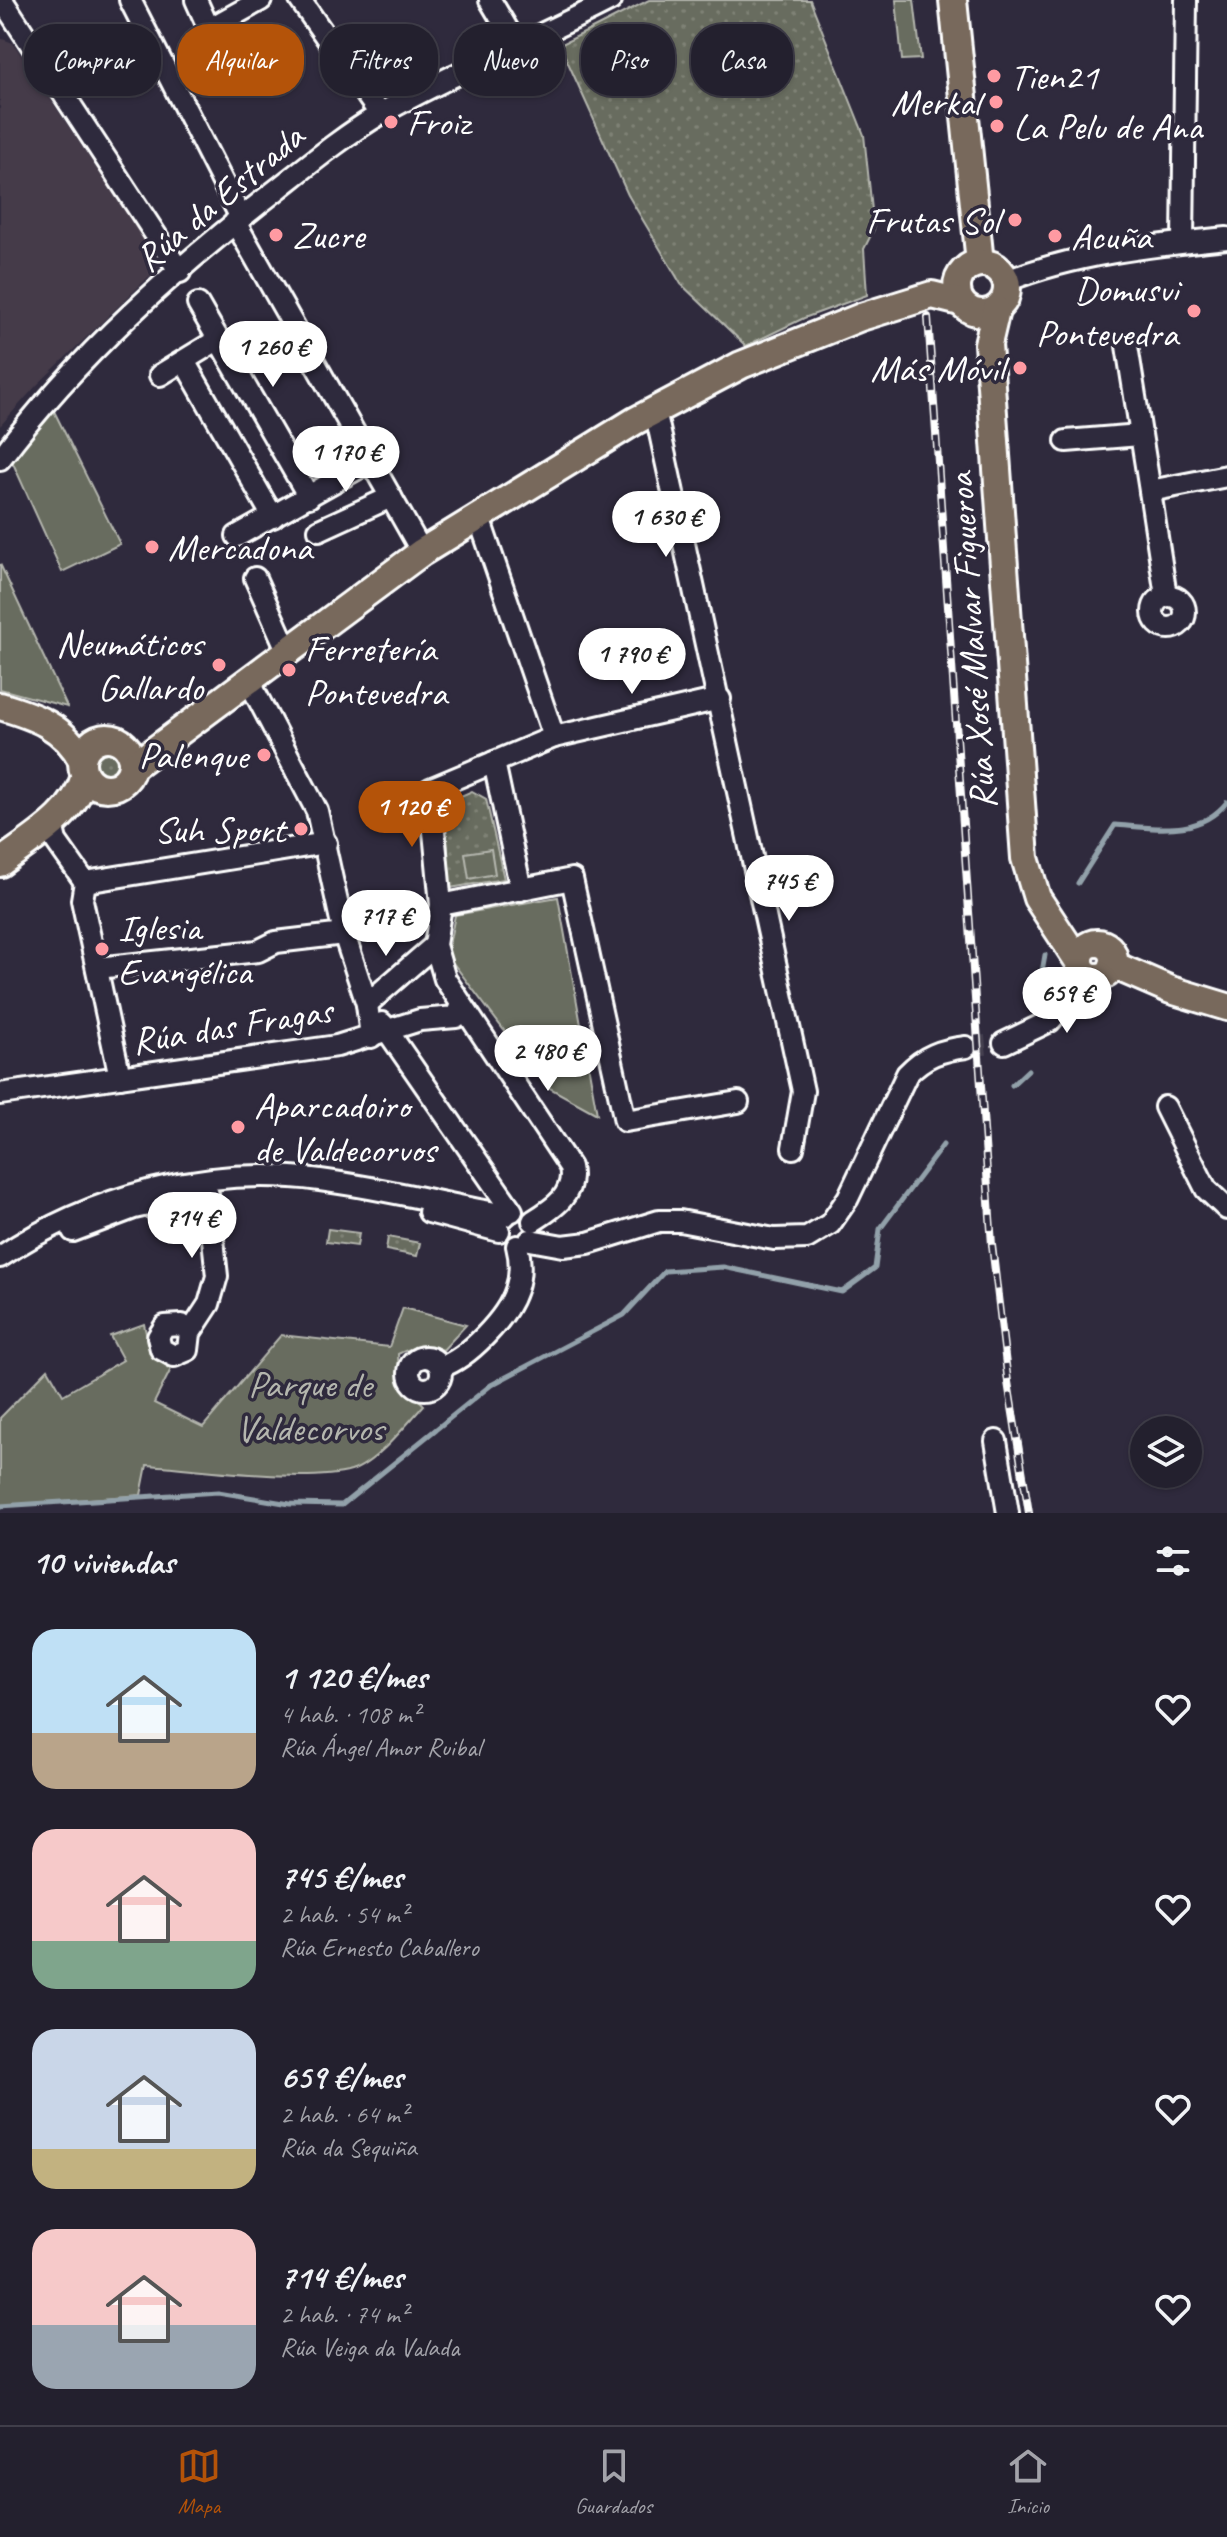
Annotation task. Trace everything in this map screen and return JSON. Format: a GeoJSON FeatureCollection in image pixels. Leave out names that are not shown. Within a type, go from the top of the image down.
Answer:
{"type":"FeatureCollection","features":[{"type":"Feature","properties":{"kind":"main road"},"geometry":{"type":"LineString","coordinates":[[953,0],[980,263]]}},
{"type":"Feature","properties":{"kind":"main road"},"geometry":{"type":"LineString","coordinates":[[0,863],[58,818],[124,782],[132,767],[422,552],[478,515],[655,410],[741,365],[861,317],[932,295],[976,308],[1005,297],[1007,281],[996,267],[980,263],[961,273],[956,287],[976,308]]}},
{"type":"Feature","properties":{"kind":"main road","name":"Rúa Xosé Malvar Figueroa"},"geometry":{"type":"LineString","coordinates":[[976,308],[987,337],[1025,858],[1037,898],[1058,932],[1086,960]]}},
{"type":"Feature","properties":{"kind":"main road"},"geometry":{"type":"LineString","coordinates":[[0,706],[40,718],[52,725],[88,759],[95,786],[109,789]]}},
{"type":"Feature","properties":{"kind":"main road"},"geometry":{"type":"LineString","coordinates":[[58,818],[80,792],[88,759],[120,742],[130,753],[132,767]]}},
{"type":"Feature","properties":{"kind":"main road"},"geometry":{"type":"LineString","coordinates":[[1086,960],[1103,976],[1113,965],[1171,990],[1227,1007]]}},
{"type":"Feature","properties":{"kind":"street"},"geometry":{"type":"LineString","coordinates":[[2,0],[180,272]]}},
{"type":"Feature","properties":{"kind":"street"},"geometry":{"type":"LineString","coordinates":[[130,0],[238,220],[422,552]]}},
{"type":"Feature","properties":{"kind":"street"},"geometry":{"type":"LineString","coordinates":[[196,0],[209,29],[261,0]]}},
{"type":"Feature","properties":{"kind":"street"},"geometry":{"type":"LineString","coordinates":[[300,0],[380,114]]}},
{"type":"Feature","properties":{"kind":"street"},"geometry":{"type":"LineString","coordinates":[[490,0],[504,24]]}},
{"type":"Feature","properties":{"kind":"street","name":"Rúa da Estrada"},"geometry":{"type":"LineString","coordinates":[[564,24],[611,0]]}},
{"type":"Feature","properties":{"kind":"street"},"geometry":{"type":"LineString","coordinates":[[1186,0],[1193,241]]}},
{"type":"Feature","properties":{"kind":"street","name":"Rúa da Estrada"},"geometry":{"type":"LineString","coordinates":[[0,459],[45,399],[238,220],[380,114],[454,78]]}},
{"type":"Feature","properties":{"kind":"street"},"geometry":{"type":"LineString","coordinates":[[1007,281],[1038,270],[1193,241],[1227,238]]}},
{"type":"Feature","properties":{"kind":"street"},"geometry":{"type":"LineString","coordinates":[[1193,241],[1227,248]]}},
{"type":"Feature","properties":{"kind":"street"},"geometry":{"type":"LineString","coordinates":[[198,304],[309,497]]}},
{"type":"Feature","properties":{"kind":"street"},"geometry":{"type":"LineString","coordinates":[[160,375],[219,339]]}},
{"type":"Feature","properties":{"kind":"street"},"geometry":{"type":"LineString","coordinates":[[1127,346],[1166,596]]}},
{"type":"Feature","properties":{"kind":"street"},"geometry":{"type":"LineString","coordinates":[[184,361],[273,517]]}},
{"type":"Feature","properties":{"kind":"street"},"geometry":{"type":"LineString","coordinates":[[655,410],[803,1091],[793,1148]]}},
{"type":"Feature","properties":{"kind":"street"},"geometry":{"type":"LineString","coordinates":[[1066,441],[1140,435]]}},
{"type":"Feature","properties":{"kind":"street"},"geometry":{"type":"LineString","coordinates":[[237,536],[371,461]]}},
{"type":"Feature","properties":{"kind":"street"},"geometry":{"type":"LineString","coordinates":[[1150,491],[1227,476]]}},
{"type":"Feature","properties":{"kind":"street"},"geometry":{"type":"LineString","coordinates":[[319,530],[391,497]]}},
{"type":"Feature","properties":{"kind":"street"},"geometry":{"type":"LineString","coordinates":[[478,515],[554,737]]}},
{"type":"Feature","properties":{"kind":"street"},"geometry":{"type":"LineString","coordinates":[[255,578],[288,652]]}},
{"type":"Feature","properties":{"kind":"street"},"geometry":{"type":"LineString","coordinates":[[249,681],[317,811],[344,934],[380,1034],[469,1149],[506,1219],[504,1240],[527,1236],[563,1246],[588,1243],[659,1221],[680,1221],[774,1239],[807,1238],[830,1224],[848,1198],[907,1074],[921,1059],[945,1050],[966,1047]]}},
{"type":"Feature","properties":{"kind":"street"},"geometry":{"type":"LineString","coordinates":[[527,1236],[563,1199],[570,1187],[570,1167],[445,979],[435,945],[441,905],[430,789],[554,737],[720,699]]}},
{"type":"Feature","properties":{"kind":"street"},"geometry":{"type":"LineString","coordinates":[[494,762],[521,890]]}},
{"type":"Feature","properties":{"kind":"street"},"geometry":{"type":"LineString","coordinates":[[58,818],[56,841],[85,882],[82,900],[120,1077]]}},
{"type":"Feature","properties":{"kind":"street"},"geometry":{"type":"LineString","coordinates":[[85,882],[326,843]]}},
{"type":"Feature","properties":{"kind":"street"},"geometry":{"type":"LineString","coordinates":[[441,905],[572,879],[625,1121],[738,1102]]}},
{"type":"Feature","properties":{"kind":"street"},"geometry":{"type":"LineString","coordinates":[[97,968],[258,951],[276,942],[344,934]]}},
{"type":"Feature","properties":{"kind":"street"},"geometry":{"type":"LineString","coordinates":[[367,1004],[435,945]]}},
{"type":"Feature","properties":{"kind":"street"},"geometry":{"type":"LineString","coordinates":[[1004,1043],[1050,1021],[1086,960]]}},
{"type":"Feature","properties":{"kind":"street","name":"Rúa das Fragas"},"geometry":{"type":"LineString","coordinates":[[0,1094],[337,1046],[435,1017],[456,1017],[461,1004]]}},
{"type":"Feature","properties":{"kind":"street"},"geometry":{"type":"LineString","coordinates":[[1165,1107],[1206,1189],[1227,1209]]}},
{"type":"Feature","properties":{"kind":"street"},"geometry":{"type":"LineString","coordinates":[[469,1149],[467,1160],[483,1184],[481,1197],[471,1207]]}},
{"type":"Feature","properties":{"kind":"street"},"geometry":{"type":"LineString","coordinates":[[0,1257],[74,1216],[125,1195],[207,1181],[267,1177],[316,1179],[471,1207],[506,1219]]}},
{"type":"Feature","properties":{"kind":"street"},"geometry":{"type":"LineString","coordinates":[[0,1273],[37,1249],[77,1229],[134,1208],[208,1194],[265,1190],[315,1193],[441,1214],[506,1219],[526,1213],[527,1236],[519,1279],[507,1309],[455,1363],[441,1367]]}},
{"type":"Feature","properties":{"kind":"street"},"geometry":{"type":"LineString","coordinates":[[190,1333],[209,1304],[217,1276],[208,1194]]}},
{"type":"Feature","properties":{"kind":"street"},"geometry":{"type":"LineString","coordinates":[[996,1441],[1008,1513]]}},
{"type":"Feature","properties":{"kind":"shaded area"},"geometry":{"type":"Polygon","coordinates":[[[0,38],[13,43],[24,60],[24,96],[48,96],[161,265],[36,386],[0,426],[0,38]]]}},
{"type":"Feature","properties":{"kind":"green space"},"geometry":{"type":"Polygon","coordinates":[[[649,0],[810,0],[864,135],[874,229],[864,249],[867,295],[804,318],[746,346],[681,284],[628,195],[583,96],[675,96],[675,24],[602,24],[649,0]]]}},
{"type":"Feature","properties":{"kind":"green space"},"geometry":{"type":"Polygon","coordinates":[[[896,0],[914,0],[921,59],[902,60],[896,0]]]}},
{"type":"Feature","properties":{"kind":"green space"},"geometry":{"type":"Polygon","coordinates":[[[581,34],[581,91],[565,56],[565,42],[581,34]]]}},
{"type":"Feature","properties":{"kind":"green space"},"geometry":{"type":"Polygon","coordinates":[[[47,397],[120,544],[62,572],[7,450],[47,397]]]}},
{"type":"Feature","properties":{"kind":"green space"},"geometry":{"type":"Polygon","coordinates":[[[0,564],[67,707],[0,689],[0,564]]]}},
{"type":"Feature","properties":{"kind":"green space"},"geometry":{"type":"Polygon","coordinates":[[[106,752],[117,759],[118,764],[111,775],[106,776],[95,769],[94,764],[101,753],[106,752]]]}},
{"type":"Feature","properties":{"kind":"green space"},"geometry":{"type":"Polygon","coordinates":[[[472,791],[486,799],[504,879],[450,888],[445,803],[472,791]]]}},
{"type":"Feature","properties":{"kind":"green space"},"geometry":{"type":"Polygon","coordinates":[[[491,849],[495,874],[469,879],[465,853],[491,849]]]}},
{"type":"Feature","properties":{"kind":"green space"},"geometry":{"type":"Polygon","coordinates":[[[558,897],[597,1114],[546,1086],[447,955],[455,915],[558,897]]]}},
{"type":"Feature","properties":{"kind":"green space"},"geometry":{"type":"Polygon","coordinates":[[[328,1229],[359,1233],[357,1246],[326,1242],[328,1229]]]}},
{"type":"Feature","properties":{"kind":"green space"},"geometry":{"type":"Polygon","coordinates":[[[388,1237],[420,1243],[417,1256],[386,1250],[388,1237]]]}},
{"type":"Feature","properties":{"kind":"green space","name":"Parque de Valdecorvos"},"geometry":{"type":"Polygon","coordinates":[[[403,1308],[466,1325],[443,1350],[420,1346],[398,1354],[399,1379],[424,1405],[390,1442],[361,1467],[331,1475],[307,1476],[147,1465],[141,1495],[0,1506],[0,1418],[48,1369],[63,1395],[123,1360],[110,1336],[144,1324],[151,1350],[171,1369],[154,1403],[203,1427],[281,1335],[389,1347],[403,1308]]]}},
{"type":"Feature","properties":{"kind":"waterway"},"geometry":{"type":"LineString","coordinates":[[1078,883],[1115,825],[1176,828],[1203,821],[1227,802]]}},
{"type":"Feature","properties":{"kind":"waterway"},"geometry":{"type":"LineString","coordinates":[[1035,1013],[1045,955]]}},
{"type":"Feature","properties":{"kind":"waterway"},"geometry":{"type":"LineString","coordinates":[[1012,1085],[1028,1070]]}},
{"type":"Feature","properties":{"kind":"waterway"},"geometry":{"type":"LineString","coordinates":[[0,1506],[218,1492],[290,1504],[342,1505],[491,1385],[624,1315],[665,1271],[723,1267],[842,1292],[875,1268],[880,1229],[943,1145]]}},
{"type":"Feature","properties":{"kind":"tunnel"},"geometry":{"type":"LineString","coordinates":[[966,1047],[1004,1043]]}},
{"type":"Feature","properties":{"kind":"railway"},"geometry":{"type":"LineString","coordinates":[[928,317],[992,1245],[1008,1382],[1029,1513]]}},
{"type":"Feature","properties":{"kind":"place","name":"Tien21"},"geometry":{"type":"Point","coordinates":[994,76]}},
{"type":"Feature","properties":{"kind":"place","name":"Merkal"},"geometry":{"type":"Point","coordinates":[996,102]}},
{"type":"Feature","properties":{"kind":"place","name":"Froiz"},"geometry":{"type":"Point","coordinates":[391,122]}},
{"type":"Feature","properties":{"kind":"place","name":"La Pelu de Ana"},"geometry":{"type":"Point","coordinates":[997,126]}},
{"type":"Feature","properties":{"kind":"place","name":"Frutas Sol"},"geometry":{"type":"Point","coordinates":[1015,220]}},
{"type":"Feature","properties":{"kind":"place","name":"Zucre"},"geometry":{"type":"Point","coordinates":[276,235]}},
{"type":"Feature","properties":{"kind":"place","name":"Acuña"},"geometry":{"type":"Point","coordinates":[1055,236]}},
{"type":"Feature","properties":{"kind":"place","name":"Domusvi Pontevedra"},"geometry":{"type":"Point","coordinates":[1194,311]}},
{"type":"Feature","properties":{"kind":"place","name":"Más Móvil"},"geometry":{"type":"Point","coordinates":[1020,368]}},
{"type":"Feature","properties":{"kind":"place","name":"Mercadona"},"geometry":{"type":"Point","coordinates":[152,547]}},
{"type":"Feature","properties":{"kind":"place","name":"Neumáticos Gallardo"},"geometry":{"type":"Point","coordinates":[219,665]}},
{"type":"Feature","properties":{"kind":"place","name":"Ferretería Pontevedra"},"geometry":{"type":"Point","coordinates":[289,670]}},
{"type":"Feature","properties":{"kind":"place","name":"Palenque"},"geometry":{"type":"Point","coordinates":[264,755]}},
{"type":"Feature","properties":{"kind":"place","name":"Suh Sport"},"geometry":{"type":"Point","coordinates":[301,829]}},
{"type":"Feature","properties":{"kind":"place","name":"Iglesia Evangélica"},"geometry":{"type":"Point","coordinates":[102,949]}},
{"type":"Feature","properties":{"kind":"place","name":"Aparcadoiro de Valdecorvos"},"geometry":{"type":"Point","coordinates":[238,1127]}}]}
